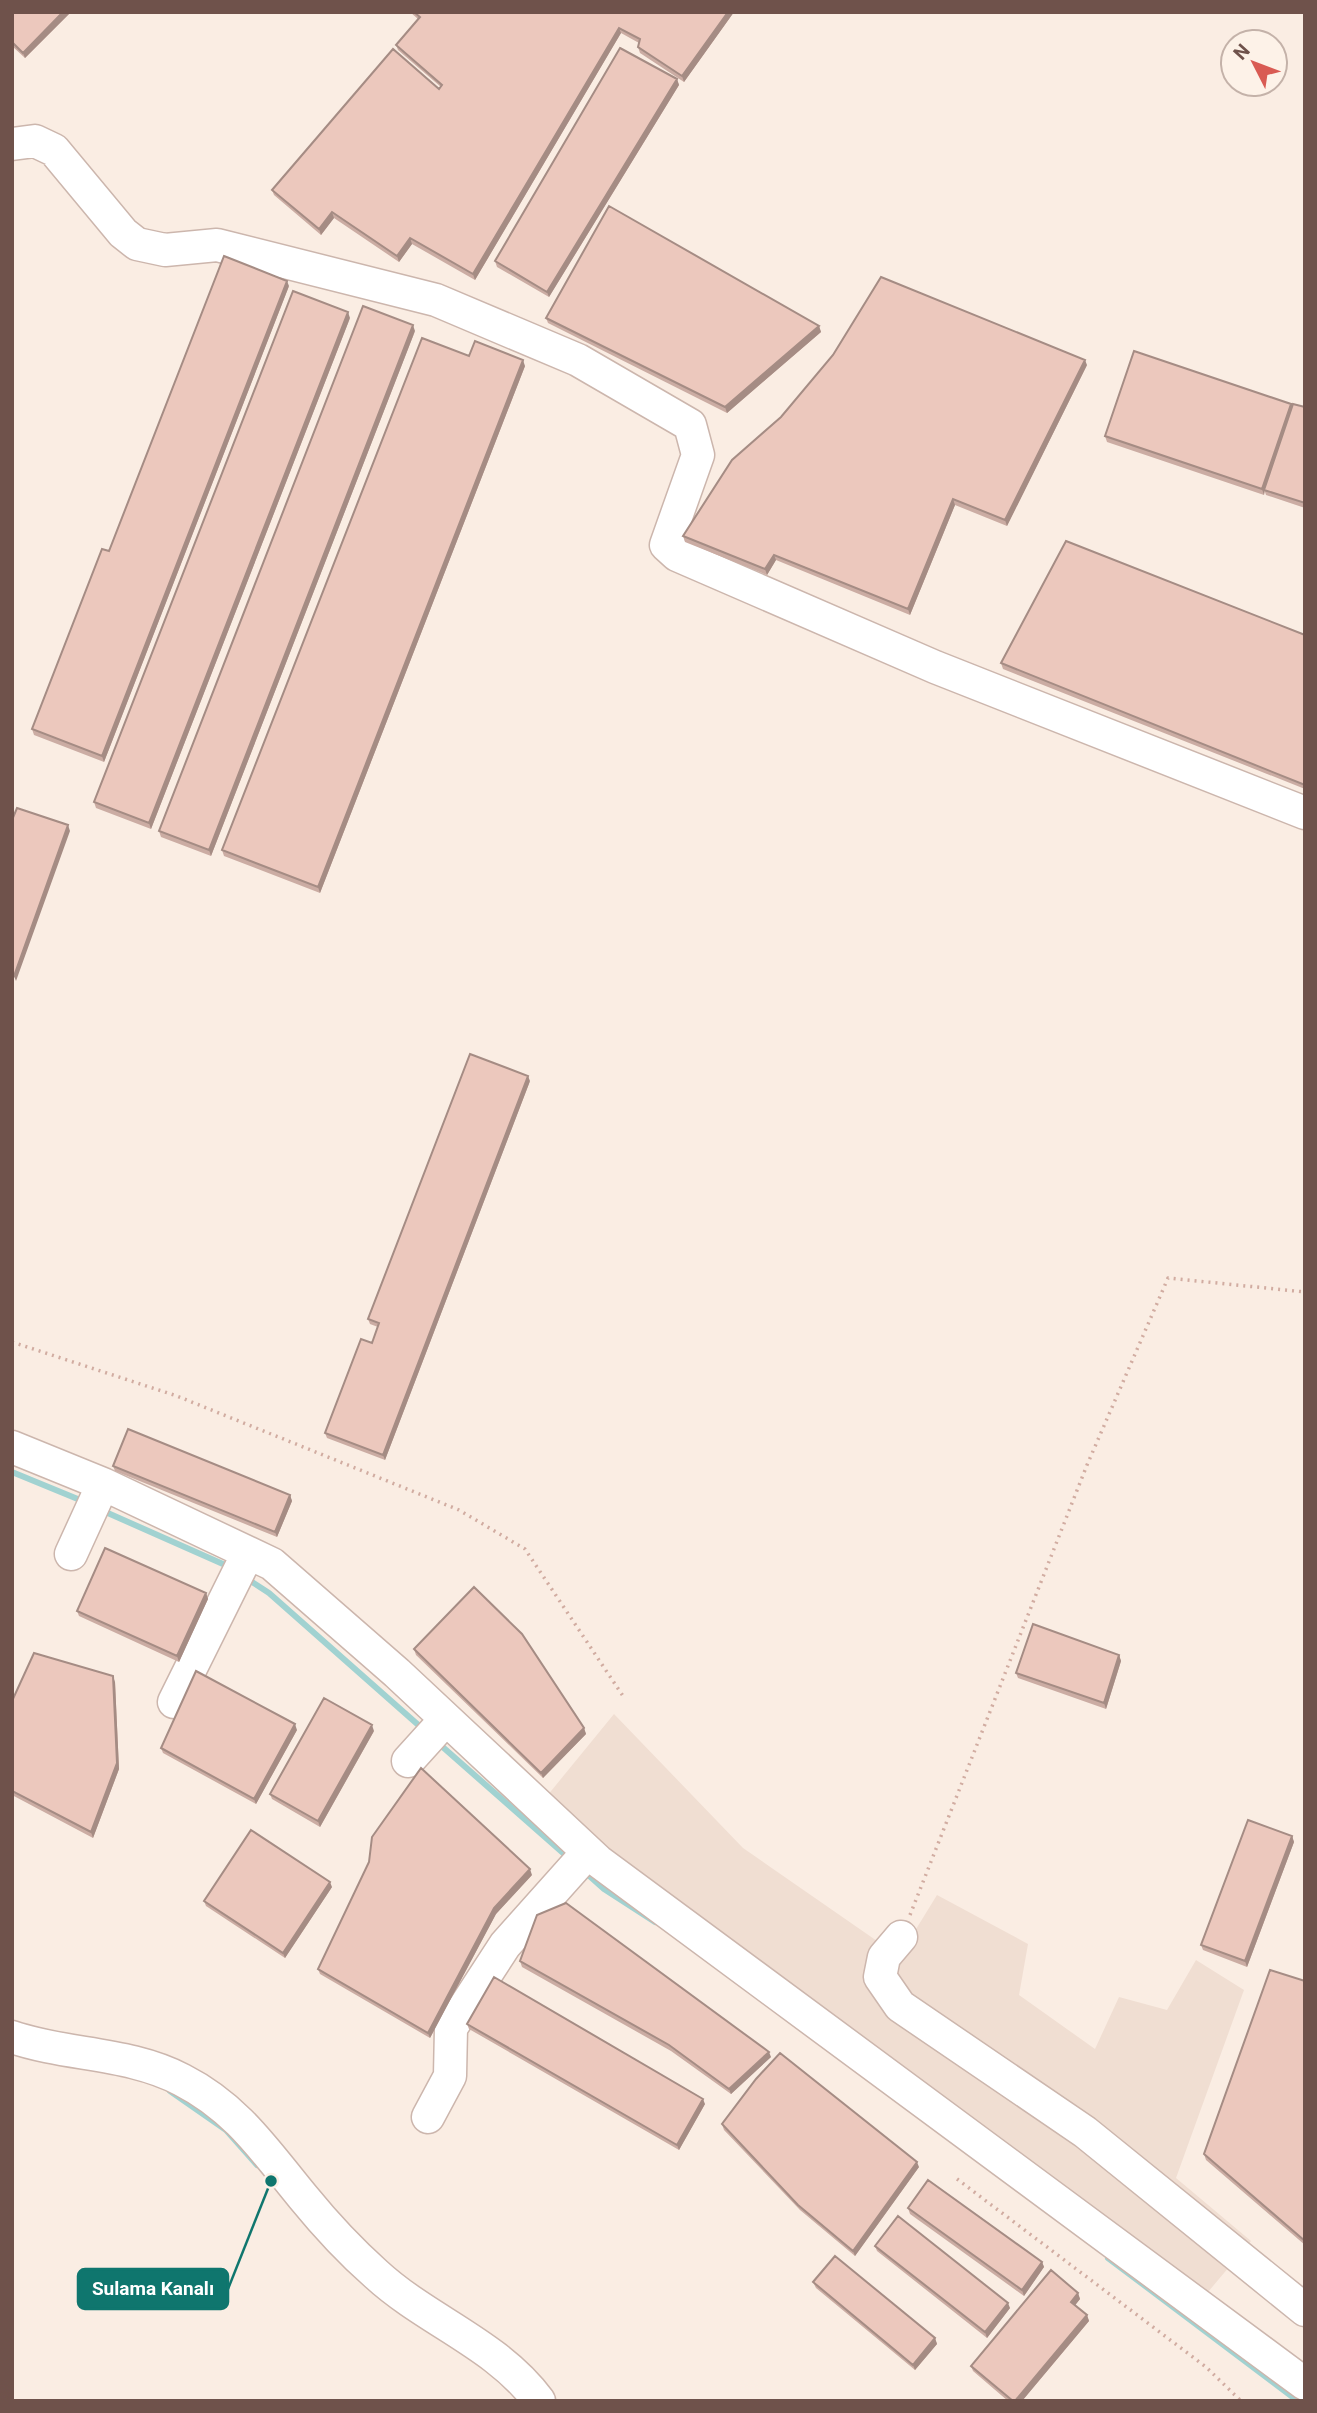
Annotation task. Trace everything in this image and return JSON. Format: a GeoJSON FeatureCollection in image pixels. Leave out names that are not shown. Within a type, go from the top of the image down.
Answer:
{"type":"FeatureCollection","features":[{"type":"Feature","properties":{"kind":"street"},"geometry":{"type":"LineString","coordinates":[[12,144],[35,141],[54,150],[123,233],[137,244],[165,250],[217,245],[436,300],[578,360],[690,425],[698,454],[666,545],[677,555],[935,667],[1305,813]]}},
{"type":"Feature","properties":{"kind":"street"},"geometry":{"type":"LineString","coordinates":[[12,1447],[97,1499],[240,1568],[272,1564],[428,1739],[581,1860],[1305,2384]]}},
{"type":"Feature","properties":{"kind":"street"},"geometry":{"type":"LineString","coordinates":[[71,1554],[97,1499]]}},
{"type":"Feature","properties":{"kind":"street"},"geometry":{"type":"LineString","coordinates":[[174,1702],[240,1568]]}},
{"type":"Feature","properties":{"kind":"street"},"geometry":{"type":"LineString","coordinates":[[428,2118],[450,2076],[451,2028],[505,1945],[581,1860]]}},
{"type":"Feature","properties":{"kind":"street"},"geometry":{"type":"LineString","coordinates":[[901,1937],[884,1957],[880,1978],[900,2006],[1085,2132],[1305,2310]]}},
{"type":"Feature","properties":{"kind":"street"},"geometry":{"type":"LineString","coordinates":[[12,2036],[107,2055],[179,2078],[208,2094],[257,2137],[304,2198],[377,2275],[502,2360],[539,2401]]}},
{"type":"Feature","properties":{"kind":"path"},"geometry":{"type":"LineString","coordinates":[[901,1937],[1087,1465],[1168,1278],[1305,1292]]}},
{"type":"Feature","properties":{"kind":"path"},"geometry":{"type":"LineString","coordinates":[[12,1342],[177,1395],[459,1510],[525,1549],[623,1696]]}},
{"type":"Feature","properties":{"kind":"path"},"geometry":{"type":"LineString","coordinates":[[957,2179],[1206,2368],[1241,2401]]}},
{"type":"Feature","properties":{"kind":"shaded area"},"geometry":{"type":"Polygon","coordinates":[[[614,1714],[743,1848],[877,1941],[905,1947],[937,1895],[1028,1944],[1019,1995],[1095,2049],[1119,1997],[1167,2010],[1196,1960],[1244,1990],[1176,2178],[1251,2241],[1208,2292],[659,1893],[547,1796],[614,1714]]]}},
{"type":"Feature","properties":{"kind":"building"},"geometry":{"type":"Polygon","coordinates":[[[12,12],[63,12],[23,53],[12,42],[12,12]]]}},
{"type":"Feature","properties":{"kind":"building"},"geometry":{"type":"Polygon","coordinates":[[[414,12],[728,12],[682,76],[638,47],[640,39],[619,28],[473,274],[410,238],[397,256],[332,212],[319,229],[272,190],[393,49],[439,89],[442,85],[396,45],[420,17],[414,12]]]}},
{"type":"Feature","properties":{"kind":"building"},"geometry":{"type":"Polygon","coordinates":[[[620,48],[677,79],[547,292],[495,261],[620,48]]]}},
{"type":"Feature","properties":{"kind":"building"},"geometry":{"type":"Polygon","coordinates":[[[609,206],[819,326],[725,407],[546,318],[609,206]]]}},
{"type":"Feature","properties":{"kind":"building"},"geometry":{"type":"Polygon","coordinates":[[[224,256],[287,281],[102,756],[32,729],[102,549],[109,551],[224,256]]]}},
{"type":"Feature","properties":{"kind":"building"},"geometry":{"type":"Polygon","coordinates":[[[881,277],[1085,360],[1005,520],[953,499],[908,609],[774,555],[765,569],[683,536],[732,460],[781,417],[833,355],[881,277]]]}},
{"type":"Feature","properties":{"kind":"building"},"geometry":{"type":"Polygon","coordinates":[[[293,291],[348,312],[149,823],[94,802],[293,291]]]}},
{"type":"Feature","properties":{"kind":"building"},"geometry":{"type":"Polygon","coordinates":[[[363,306],[413,325],[209,850],[159,831],[363,306]]]}},
{"type":"Feature","properties":{"kind":"building"},"geometry":{"type":"Polygon","coordinates":[[[422,338],[469,356],[475,341],[523,360],[318,887],[222,850],[422,338]]]}},
{"type":"Feature","properties":{"kind":"building"},"geometry":{"type":"Polygon","coordinates":[[[1134,351],[1291,404],[1262,489],[1105,436],[1134,351]]]}},
{"type":"Feature","properties":{"kind":"building"},"geometry":{"type":"Polygon","coordinates":[[[1293,404],[1305,407],[1305,503],[1264,490],[1293,404]]]}},
{"type":"Feature","properties":{"kind":"building"},"geometry":{"type":"Polygon","coordinates":[[[1066,541],[1305,635],[1305,785],[1001,663],[1066,541]]]}},
{"type":"Feature","properties":{"kind":"building"},"geometry":{"type":"Polygon","coordinates":[[[17,808],[68,825],[14,976],[12,820],[17,808]]]}},
{"type":"Feature","properties":{"kind":"building"},"geometry":{"type":"Polygon","coordinates":[[[470,1054],[528,1076],[383,1455],[325,1433],[361,1339],[372,1343],[379,1323],[368,1319],[470,1054]]]}},
{"type":"Feature","properties":{"kind":"building"},"geometry":{"type":"Polygon","coordinates":[[[128,1429],[290,1495],[275,1532],[113,1466],[128,1429]]]}},
{"type":"Feature","properties":{"kind":"building"},"geometry":{"type":"Polygon","coordinates":[[[105,1548],[206,1593],[177,1656],[77,1611],[105,1548]]]}},
{"type":"Feature","properties":{"kind":"building"},"geometry":{"type":"Polygon","coordinates":[[[474,1587],[522,1634],[584,1728],[541,1773],[414,1649],[474,1587]]]}},
{"type":"Feature","properties":{"kind":"building"},"geometry":{"type":"Polygon","coordinates":[[[1033,1624],[1119,1655],[1104,1703],[1016,1673],[1033,1624]]]}},
{"type":"Feature","properties":{"kind":"building"},"geometry":{"type":"Polygon","coordinates":[[[34,1653],[113,1676],[117,1763],[91,1832],[12,1791],[12,1701],[34,1653]]]}},
{"type":"Feature","properties":{"kind":"building"},"geometry":{"type":"Polygon","coordinates":[[[196,1671],[295,1724],[254,1799],[161,1748],[196,1671]]]}},
{"type":"Feature","properties":{"kind":"building"},"geometry":{"type":"Polygon","coordinates":[[[324,1698],[372,1725],[318,1821],[270,1794],[324,1698]]]}},
{"type":"Feature","properties":{"kind":"building"},"geometry":{"type":"Polygon","coordinates":[[[421,1768],[530,1869],[494,1908],[428,2033],[318,1969],[369,1862],[372,1837],[421,1768]]]}},
{"type":"Feature","properties":{"kind":"building"},"geometry":{"type":"Polygon","coordinates":[[[1248,1820],[1292,1836],[1245,1961],[1201,1945],[1248,1820]]]}},
{"type":"Feature","properties":{"kind":"building"},"geometry":{"type":"Polygon","coordinates":[[[251,1830],[330,1882],[283,1953],[204,1901],[251,1830]]]}},
{"type":"Feature","properties":{"kind":"building"},"geometry":{"type":"Polygon","coordinates":[[[566,1903],[769,2052],[729,2089],[669,2045],[520,1961],[537,1915],[566,1903]]]}},
{"type":"Feature","properties":{"kind":"building"},"geometry":{"type":"Polygon","coordinates":[[[1270,1970],[1305,1981],[1305,2241],[1204,2154],[1270,1970]]]}},
{"type":"Feature","properties":{"kind":"building"},"geometry":{"type":"Polygon","coordinates":[[[494,1977],[703,2099],[677,2145],[467,2024],[494,1977]]]}},
{"type":"Feature","properties":{"kind":"building"},"geometry":{"type":"Polygon","coordinates":[[[780,2053],[917,2162],[853,2251],[798,2205],[722,2124],[756,2079],[780,2053]]]}},
{"type":"Feature","properties":{"kind":"building"},"geometry":{"type":"Polygon","coordinates":[[[928,2180],[1042,2262],[1022,2290],[908,2208],[928,2180]]]}},
{"type":"Feature","properties":{"kind":"building"},"geometry":{"type":"Polygon","coordinates":[[[898,2216],[1008,2303],[985,2332],[875,2246],[898,2216]]]}},
{"type":"Feature","properties":{"kind":"building"},"geometry":{"type":"Polygon","coordinates":[[[835,2256],[935,2338],[913,2365],[813,2282],[835,2256]]]}},
{"type":"Feature","properties":{"kind":"building"},"geometry":{"type":"Polygon","coordinates":[[[1051,2270],[1078,2293],[1071,2302],[1087,2315],[1013,2401],[971,2366],[1051,2270]]]}},
{"type":"Feature","properties":{"kind":"waterway"},"geometry":{"type":"LineString","coordinates":[[12,1472],[85,1502]]}},
{"type":"Feature","properties":{"kind":"waterway"},"geometry":{"type":"LineString","coordinates":[[101,1510],[232,1568]]}},
{"type":"Feature","properties":{"kind":"waterway"},"geometry":{"type":"LineString","coordinates":[[246,1578],[269,1593],[424,1730]]}},
{"type":"Feature","properties":{"kind":"waterway"},"geometry":{"type":"LineString","coordinates":[[437,1742],[571,1860]]}},
{"type":"Feature","properties":{"kind":"waterway"},"geometry":{"type":"LineString","coordinates":[[585,1872],[604,1889],[655,1922]]}},
{"type":"Feature","properties":{"kind":"waterway"},"geometry":{"type":"LineString","coordinates":[[170,2091],[226,2130],[257,2165]]}},
{"type":"Feature","properties":{"kind":"waterway"},"geometry":{"type":"LineString","coordinates":[[1108,2258],[1298,2401]]}},
{"type":"Feature","properties":{"kind":"place","name":"Sulama Kanalı"},"geometry":{"type":"Point","coordinates":[271,2181]}}]}
